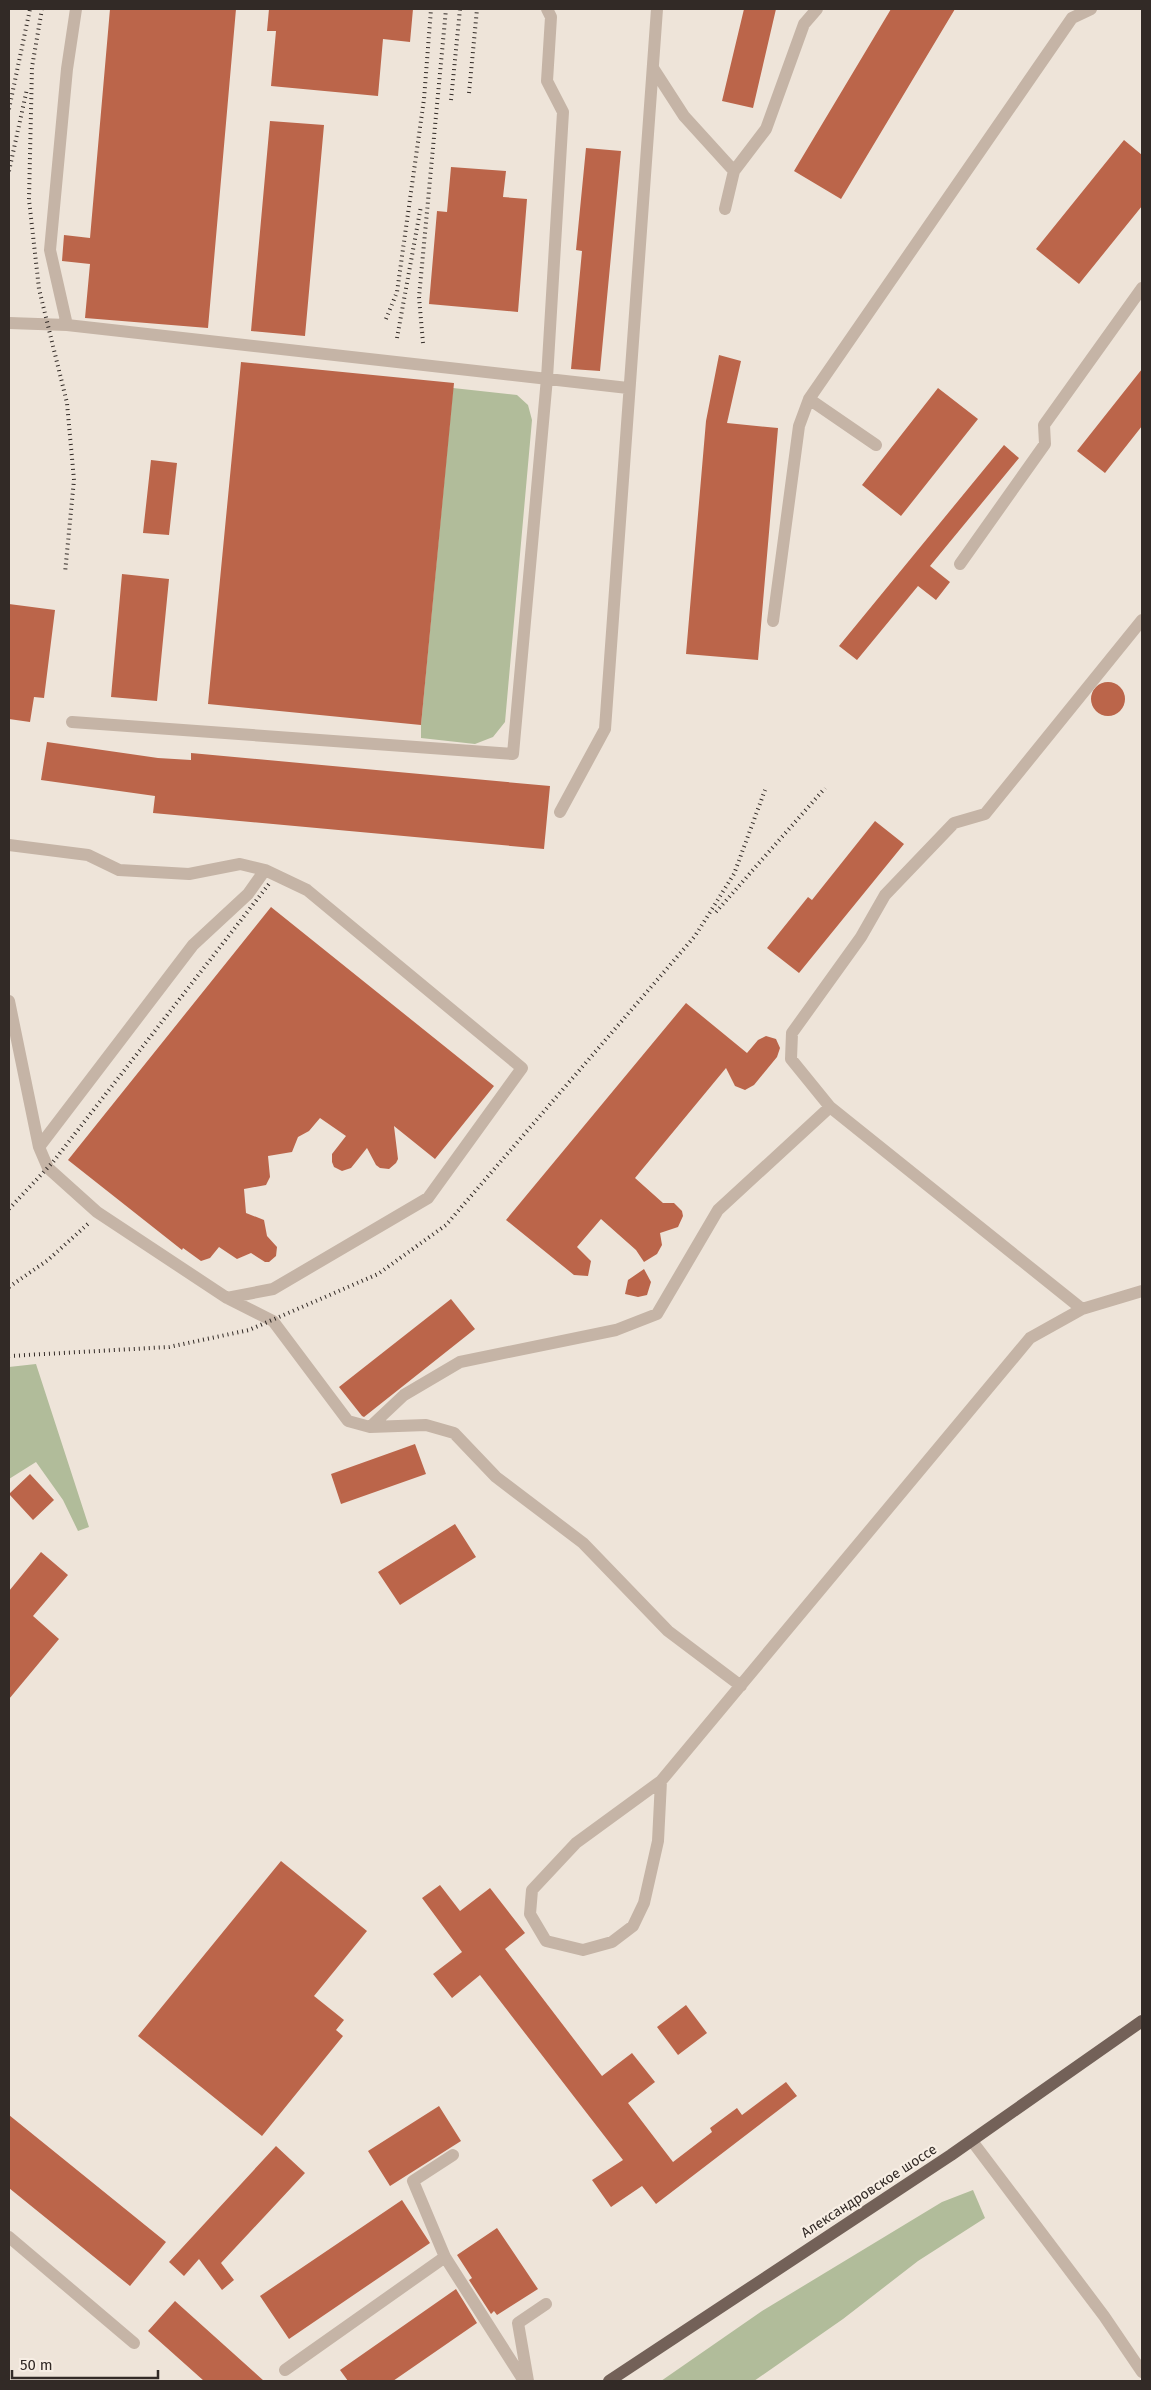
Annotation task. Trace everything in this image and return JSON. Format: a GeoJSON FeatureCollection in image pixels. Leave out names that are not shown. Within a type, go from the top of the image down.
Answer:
{"type":"FeatureCollection","features":[{"type":"Feature","properties":{"kind":"main road","name":"Александровское шоссе"},"geometry":{"type":"LineString","coordinates":[[608,2381],[972,2140],[1142,2021]]}},
{"type":"Feature","properties":{"kind":"lane"},"geometry":{"type":"LineString","coordinates":[[67,325],[50,250],[67,69],[76,9]]}},
{"type":"Feature","properties":{"kind":"lane"},"geometry":{"type":"LineString","coordinates":[[72,722],[513,754],[547,378],[563,112],[547,81],[551,17],[547,9]]}},
{"type":"Feature","properties":{"kind":"lane"},"geometry":{"type":"LineString","coordinates":[[560,812],[605,729],[628,388],[657,9]]}},
{"type":"Feature","properties":{"kind":"lane"},"geometry":{"type":"LineString","coordinates":[[725,209],[734,170],[766,129],[804,24],[817,9]]}},
{"type":"Feature","properties":{"kind":"lane"},"geometry":{"type":"LineString","coordinates":[[773,621],[799,426],[809,398],[1069,14],[1091,9]]}},
{"type":"Feature","properties":{"kind":"lane"},"geometry":{"type":"LineString","coordinates":[[653,68],[684,116],[734,170]]}},
{"type":"Feature","properties":{"kind":"lane"},"geometry":{"type":"LineString","coordinates":[[960,564],[1045,444],[1044,425],[1142,288]]}},
{"type":"Feature","properties":{"kind":"lane"},"geometry":{"type":"LineString","coordinates":[[9,323],[67,325],[628,388]]}},
{"type":"Feature","properties":{"kind":"lane"},"geometry":{"type":"LineString","coordinates":[[809,398],[876,445]]}},
{"type":"Feature","properties":{"kind":"lane"},"geometry":{"type":"LineString","coordinates":[[1082,1309],[830,1107],[791,1059],[792,1033],[860,937],[885,895],[954,823],[985,814],[1142,620]]}},
{"type":"Feature","properties":{"kind":"lane"},"geometry":{"type":"LineString","coordinates":[[9,845],[88,855],[119,870],[189,874],[240,864],[265,870],[307,890],[522,1068],[428,1198],[273,1290],[228,1298]]}},
{"type":"Feature","properties":{"kind":"lane"},"geometry":{"type":"LineString","coordinates":[[39,1147],[193,945],[248,894],[265,870]]}},
{"type":"Feature","properties":{"kind":"lane"},"geometry":{"type":"LineString","coordinates":[[9,1001],[39,1147],[48,1168],[97,1212],[228,1298],[273,1321],[348,1421],[370,1427],[426,1425],[454,1433],[496,1477],[583,1543],[668,1631],[741,1686]]}},
{"type":"Feature","properties":{"kind":"lane"},"geometry":{"type":"LineString","coordinates":[[370,1427],[404,1395],[460,1362],[616,1330],[657,1314],[718,1210],[830,1107]]}},
{"type":"Feature","properties":{"kind":"lane"},"geometry":{"type":"LineString","coordinates":[[662,1781],[658,1841],[644,1904],[633,1926],[612,1942],[583,1950],[546,1942],[530,1914],[532,1890],[576,1844],[662,1781],[1030,1338],[1082,1309],[1142,1291]]}},
{"type":"Feature","properties":{"kind":"lane"},"geometry":{"type":"LineString","coordinates":[[972,2140],[1104,2316],[1142,2372]]}},
{"type":"Feature","properties":{"kind":"lane"},"geometry":{"type":"LineString","coordinates":[[453,2155],[413,2181],[445,2257],[524,2381]]}},
{"type":"Feature","properties":{"kind":"lane"},"geometry":{"type":"LineString","coordinates":[[9,2237],[134,2343]]}},
{"type":"Feature","properties":{"kind":"lane"},"geometry":{"type":"LineString","coordinates":[[286,2370],[445,2257]]}},
{"type":"Feature","properties":{"kind":"lane"},"geometry":{"type":"LineString","coordinates":[[528,2381],[518,2323],[546,2304]]}},
{"type":"Feature","properties":{"kind":"green space"},"geometry":{"type":"Polygon","coordinates":[[[453,388],[517,395],[528,405],[532,420],[505,722],[493,737],[475,744],[421,738],[453,388]]]}},
{"type":"Feature","properties":{"kind":"green space"},"geometry":{"type":"Polygon","coordinates":[[[36,1364],[89,1527],[78,1531],[63,1500],[36,1462],[9,1479],[9,1367],[36,1364]]]}},
{"type":"Feature","properties":{"kind":"green space"},"geometry":{"type":"Polygon","coordinates":[[[973,2190],[985,2218],[918,2261],[843,2319],[754,2381],[661,2381],[762,2311],[942,2202],[973,2190]]]}},
{"type":"Feature","properties":{"kind":"building"},"geometry":{"type":"Polygon","coordinates":[[[110,9],[236,9],[208,328],[85,318],[90,264],[62,261],[64,235],[90,238],[110,9]]]}},
{"type":"Feature","properties":{"kind":"building"},"geometry":{"type":"Polygon","coordinates":[[[269,9],[413,9],[410,42],[383,39],[378,96],[271,86],[276,31],[267,31],[269,9]]]}},
{"type":"Feature","properties":{"kind":"building"},"geometry":{"type":"Polygon","coordinates":[[[744,9],[776,9],[753,108],[722,101],[744,9]]]}},
{"type":"Feature","properties":{"kind":"building"},"geometry":{"type":"Polygon","coordinates":[[[891,9],[955,9],[841,199],[794,171],[891,9]]]}},
{"type":"Feature","properties":{"kind":"building"},"geometry":{"type":"Polygon","coordinates":[[[270,121],[324,125],[305,336],[251,331],[270,121]]]}},
{"type":"Feature","properties":{"kind":"building"},"geometry":{"type":"Polygon","coordinates":[[[1124,140],[1142,155],[1142,206],[1079,284],[1036,249],[1124,140]]]}},
{"type":"Feature","properties":{"kind":"building"},"geometry":{"type":"Polygon","coordinates":[[[586,148],[621,151],[600,371],[571,369],[582,251],[576,250],[586,148]]]}},
{"type":"Feature","properties":{"kind":"building"},"geometry":{"type":"Polygon","coordinates":[[[451,167],[506,171],[503,197],[527,199],[518,312],[429,304],[437,211],[447,212],[451,167]]]}},
{"type":"Feature","properties":{"kind":"building"},"geometry":{"type":"Polygon","coordinates":[[[719,355],[741,361],[727,423],[778,428],[758,660],[686,654],[706,421],[719,355]]]}},
{"type":"Feature","properties":{"kind":"building"},"geometry":{"type":"Polygon","coordinates":[[[241,362],[454,383],[421,725],[208,704],[241,362]]]}},
{"type":"Feature","properties":{"kind":"building"},"geometry":{"type":"Polygon","coordinates":[[[1142,369],[1142,426],[1105,473],[1077,451],[1142,369]]]}},
{"type":"Feature","properties":{"kind":"building"},"geometry":{"type":"Polygon","coordinates":[[[938,388],[978,419],[901,516],[862,485],[938,388]]]}},
{"type":"Feature","properties":{"kind":"building"},"geometry":{"type":"Polygon","coordinates":[[[1004,445],[1019,458],[930,566],[950,582],[936,600],[918,586],[857,660],[839,646],[1004,445]]]}},
{"type":"Feature","properties":{"kind":"building"},"geometry":{"type":"Polygon","coordinates":[[[151,460],[177,463],[169,535],[143,533],[151,460]]]}},
{"type":"Feature","properties":{"kind":"building"},"geometry":{"type":"Polygon","coordinates":[[[122,574],[169,579],[157,701],[111,697],[122,574]]]}},
{"type":"Feature","properties":{"kind":"building"},"geometry":{"type":"Polygon","coordinates":[[[9,604],[55,610],[44,698],[34,697],[30,722],[9,719],[9,604]]]}},
{"type":"Feature","properties":{"kind":"building"},"geometry":{"type":"Polygon","coordinates":[[[1108,682],[1115,683],[1120,687],[1124,692],[1124,706],[1120,711],[1115,715],[1108,716],[1101,715],[1096,711],[1092,706],[1091,699],[1092,692],[1096,687],[1101,683],[1108,682]]]}},
{"type":"Feature","properties":{"kind":"building"},"geometry":{"type":"Polygon","coordinates":[[[47,742],[158,758],[191,760],[191,753],[550,786],[544,849],[153,813],[155,796],[41,780],[47,742]]]}},
{"type":"Feature","properties":{"kind":"building"},"geometry":{"type":"Polygon","coordinates":[[[875,821],[904,844],[799,973],[767,948],[808,897],[812,900],[875,821]]]}},
{"type":"Feature","properties":{"kind":"building"},"geometry":{"type":"Polygon","coordinates":[[[271,907],[494,1086],[435,1159],[394,1126],[398,1159],[389,1169],[380,1168],[376,1165],[367,1148],[351,1168],[342,1171],[334,1167],[332,1154],[346,1136],[320,1118],[309,1131],[298,1137],[292,1152],[268,1156],[270,1177],[266,1185],[244,1189],[246,1213],[264,1220],[267,1236],[277,1247],[276,1256],[269,1262],[265,1262],[251,1253],[237,1259],[219,1247],[210,1258],[201,1261],[183,1248],[182,1250],[68,1160],[271,907]]]}},
{"type":"Feature","properties":{"kind":"building"},"geometry":{"type":"Polygon","coordinates":[[[686,1003],[747,1053],[758,1040],[766,1036],[776,1039],[780,1048],[777,1057],[754,1085],[745,1090],[735,1086],[726,1068],[635,1178],[663,1203],[674,1203],[682,1211],[683,1216],[678,1227],[660,1233],[662,1245],[657,1254],[644,1262],[636,1250],[601,1219],[577,1247],[591,1261],[588,1276],[574,1275],[506,1220],[686,1003]]]}},
{"type":"Feature","properties":{"kind":"building"},"geometry":{"type":"Polygon","coordinates":[[[644,1269],[651,1282],[647,1295],[638,1297],[625,1294],[628,1280],[644,1269]]]}},
{"type":"Feature","properties":{"kind":"building"},"geometry":{"type":"Polygon","coordinates":[[[451,1299],[475,1329],[364,1417],[362,1416],[339,1387],[451,1299]]]}},
{"type":"Feature","properties":{"kind":"building"},"geometry":{"type":"Polygon","coordinates":[[[415,1444],[426,1474],[341,1504],[331,1474],[415,1444]]]}},
{"type":"Feature","properties":{"kind":"building"},"geometry":{"type":"Polygon","coordinates":[[[30,1474],[54,1500],[33,1520],[9,1494],[30,1474]]]}},
{"type":"Feature","properties":{"kind":"building"},"geometry":{"type":"Polygon","coordinates":[[[455,1524],[476,1557],[400,1605],[378,1572],[455,1524]]]}},
{"type":"Feature","properties":{"kind":"building"},"geometry":{"type":"Polygon","coordinates":[[[41,1552],[68,1575],[33,1616],[59,1639],[9,1699],[9,1591],[41,1552]]]}},
{"type":"Feature","properties":{"kind":"building"},"geometry":{"type":"Polygon","coordinates":[[[281,1861],[367,1931],[314,1996],[344,2020],[336,2030],[343,2036],[262,2136],[138,2036],[281,1861]]]}},
{"type":"Feature","properties":{"kind":"building"},"geometry":{"type":"Polygon","coordinates":[[[440,1885],[460,1911],[490,1888],[525,1933],[505,1949],[602,2076],[632,2053],[655,2082],[628,2103],[673,2162],[712,2132],[710,2128],[737,2108],[742,2115],[786,2082],[797,2096],[656,2204],[642,2186],[611,2207],[592,2180],[623,2160],[480,1975],[452,1998],[433,1974],[462,1952],[422,1898],[440,1885]]]}},
{"type":"Feature","properties":{"kind":"building"},"geometry":{"type":"Polygon","coordinates":[[[686,2005],[707,2033],[678,2055],[657,2027],[686,2005]]]}},
{"type":"Feature","properties":{"kind":"building"},"geometry":{"type":"Polygon","coordinates":[[[439,2106],[461,2141],[390,2186],[368,2151],[439,2106]]]}},
{"type":"Feature","properties":{"kind":"building"},"geometry":{"type":"Polygon","coordinates":[[[9,2115],[166,2242],[130,2286],[9,2188],[9,2115]]]}},
{"type":"Feature","properties":{"kind":"building"},"geometry":{"type":"Polygon","coordinates":[[[276,2146],[305,2173],[221,2263],[234,2280],[222,2290],[199,2259],[184,2276],[169,2262],[276,2146]]]}},
{"type":"Feature","properties":{"kind":"building"},"geometry":{"type":"Polygon","coordinates":[[[402,2200],[430,2243],[289,2339],[260,2296],[402,2200]]]}},
{"type":"Feature","properties":{"kind":"building"},"geometry":{"type":"Polygon","coordinates":[[[497,2228],[538,2289],[497,2315],[494,2311],[491,2314],[469,2280],[472,2278],[457,2255],[497,2228]]]}},
{"type":"Feature","properties":{"kind":"building"},"geometry":{"type":"Polygon","coordinates":[[[456,2289],[477,2323],[393,2381],[348,2381],[340,2370],[456,2289]]]}},
{"type":"Feature","properties":{"kind":"building"},"geometry":{"type":"Polygon","coordinates":[[[175,2301],[264,2381],[204,2381],[148,2331],[175,2301]]]}},
{"type":"Feature","properties":{"kind":"railway"},"geometry":{"type":"LineString","coordinates":[[9,109],[30,9]]}},
{"type":"Feature","properties":{"kind":"railway"},"geometry":{"type":"LineString","coordinates":[[42,9],[32,67],[29,200],[39,289],[67,403],[74,480],[65,573]]}},
{"type":"Feature","properties":{"kind":"railway"},"geometry":{"type":"LineString","coordinates":[[386,319],[397,292],[424,99],[431,9]]}},
{"type":"Feature","properties":{"kind":"railway"},"geometry":{"type":"LineString","coordinates":[[423,343],[419,297],[446,9]]}},
{"type":"Feature","properties":{"kind":"railway"},"geometry":{"type":"LineString","coordinates":[[451,100],[460,9]]}},
{"type":"Feature","properties":{"kind":"railway"},"geometry":{"type":"LineString","coordinates":[[469,93],[477,9]]}},
{"type":"Feature","properties":{"kind":"railway"},"geometry":{"type":"LineString","coordinates":[[9,171],[27,89]]}},
{"type":"Feature","properties":{"kind":"railway"},"geometry":{"type":"LineString","coordinates":[[397,338],[421,206]]}},
{"type":"Feature","properties":{"kind":"railway"},"geometry":{"type":"LineString","coordinates":[[716,912],[825,788]]}},
{"type":"Feature","properties":{"kind":"railway"},"geometry":{"type":"LineString","coordinates":[[9,1356],[169,1347],[249,1330],[378,1274],[446,1225],[695,936],[734,874],[765,790]]}},
{"type":"Feature","properties":{"kind":"railway"},"geometry":{"type":"LineString","coordinates":[[9,1209],[53,1162],[269,884]]}},
{"type":"Feature","properties":{"kind":"railway"},"geometry":{"type":"LineString","coordinates":[[9,1287],[48,1260],[90,1222]]}}]}
